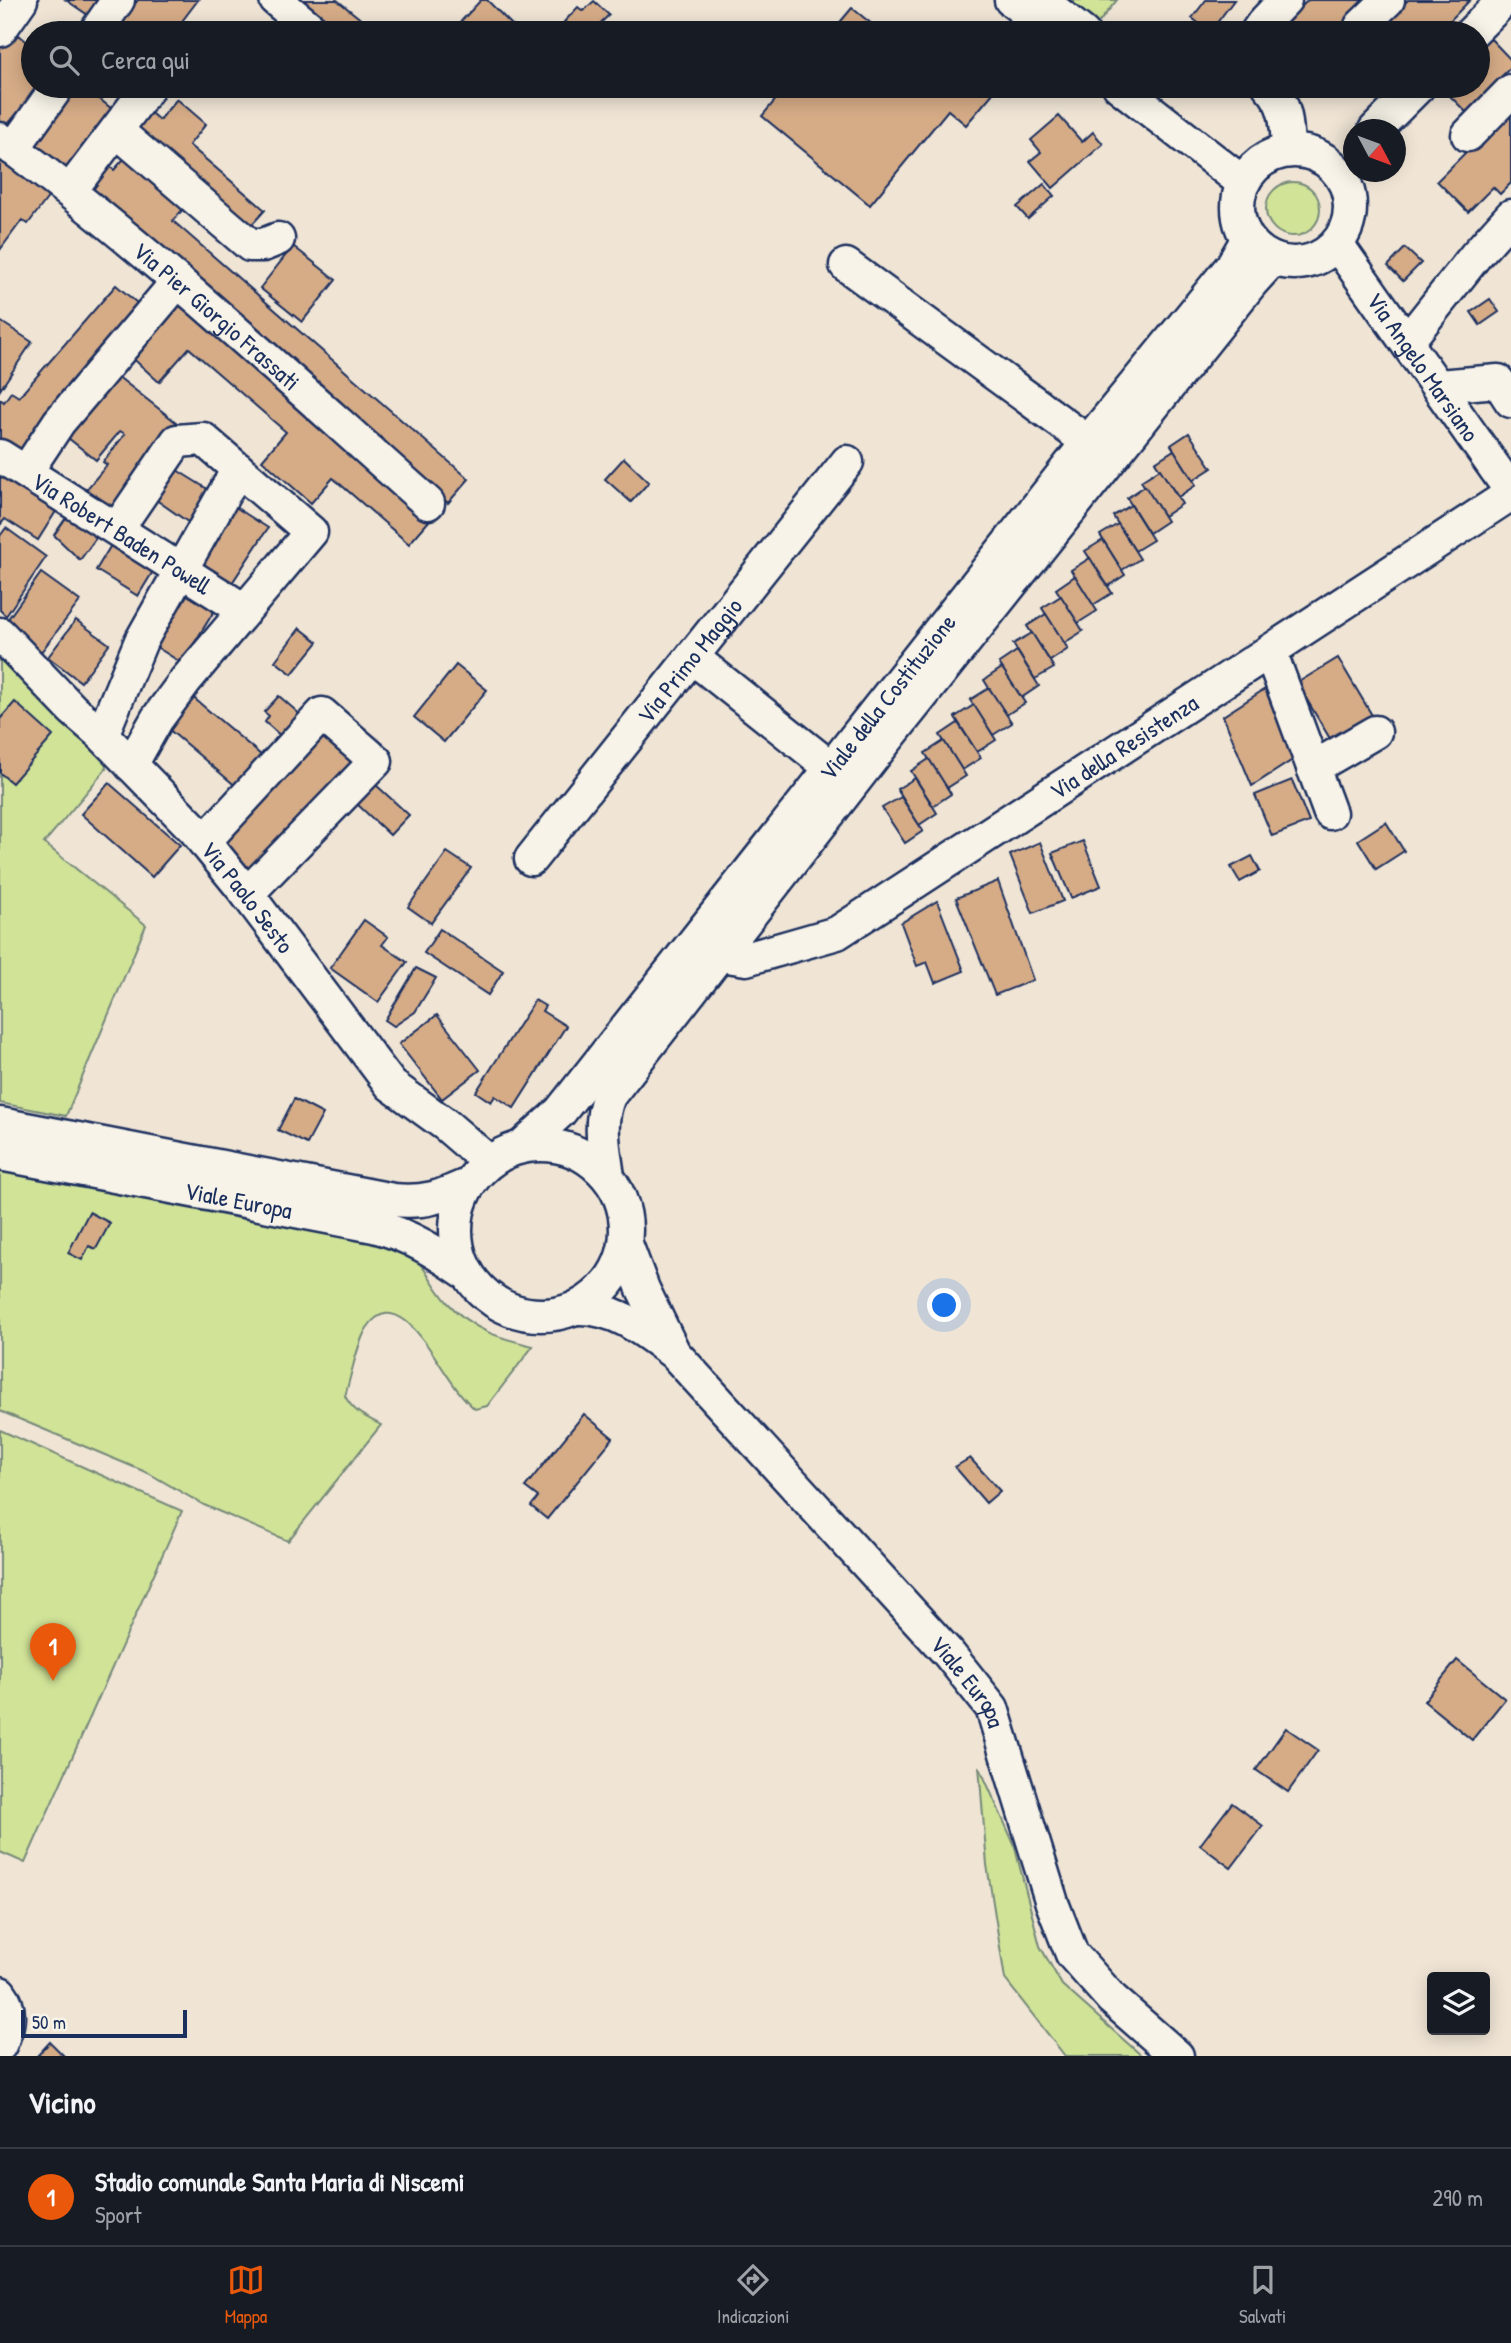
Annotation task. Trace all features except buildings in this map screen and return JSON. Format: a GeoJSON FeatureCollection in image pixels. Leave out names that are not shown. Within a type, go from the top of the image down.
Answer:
{"type":"FeatureCollection","features":[{"type":"Feature","properties":{"kind":"street"},"geometry":{"type":"LineString","coordinates":[[0,30],[21,0]]}},
{"type":"Feature","properties":{"kind":"street"},"geometry":{"type":"LineString","coordinates":[[103,21],[118,0]]}},
{"type":"Feature","properties":{"kind":"street"},"geometry":{"type":"LineString","coordinates":[[276,0],[301,21]]}},
{"type":"Feature","properties":{"kind":"street"},"geometry":{"type":"LineString","coordinates":[[1010,0],[1037,21]]}},
{"type":"Feature","properties":{"kind":"street"},"geometry":{"type":"LineString","coordinates":[[1041,0],[1068,21]]}},
{"type":"Feature","properties":{"kind":"street"},"geometry":{"type":"LineString","coordinates":[[1265,21],[1285,0]]}},
{"type":"Feature","properties":{"kind":"street"},"geometry":{"type":"LineString","coordinates":[[1366,21],[1388,0]]}},
{"type":"Feature","properties":{"kind":"street"},"geometry":{"type":"LineString","coordinates":[[1484,21],[1499,8]]}},
{"type":"Feature","properties":{"kind":"street"},"geometry":{"type":"LineString","coordinates":[[1468,135],[1511,91]]}},
{"type":"Feature","properties":{"kind":"street"},"geometry":{"type":"LineString","coordinates":[[7,144],[47,98]]}},
{"type":"Feature","properties":{"kind":"street"},"geometry":{"type":"LineString","coordinates":[[70,191],[141,98]]}},
{"type":"Feature","properties":{"kind":"street"},"geometry":{"type":"LineString","coordinates":[[1137,98],[1249,174]]}},
{"type":"Feature","properties":{"kind":"street"},"geometry":{"type":"LineString","coordinates":[[1164,98],[1249,174]]}},
{"type":"Feature","properties":{"kind":"street"},"geometry":{"type":"LineString","coordinates":[[1279,98],[1287,120],[1288,150]]}},
{"type":"Feature","properties":{"kind":"street"},"geometry":{"type":"LineString","coordinates":[[1386,119],[1407,98]]}},
{"type":"Feature","properties":{"kind":"street"},"geometry":{"type":"LineString","coordinates":[[117,131],[250,245],[278,239]]}},
{"type":"Feature","properties":{"kind":"street","name":"Via Pier Giorgio Frassati"},"geometry":{"type":"LineString","coordinates":[[7,144],[70,191],[177,281],[428,503]]}},
{"type":"Feature","properties":{"kind":"street"},"geometry":{"type":"LineString","coordinates":[[1343,160],[1322,158],[1306,151],[1288,150],[1270,155],[1249,174],[1238,197],[1237,212],[1247,240],[1273,260],[1307,262],[1323,255],[1337,244],[1350,214],[1345,182]]}},
{"type":"Feature","properties":{"kind":"street"},"geometry":{"type":"LineString","coordinates":[[1407,342],[1508,226]]}},
{"type":"Feature","properties":{"kind":"street","name":"Viale della Costituzione"},"geometry":{"type":"LineString","coordinates":[[521,1147],[560,1112],[1088,442],[1232,266],[1247,240]]}},
{"type":"Feature","properties":{"kind":"street","name":"Via Angelo Marsiano"},"geometry":{"type":"LineString","coordinates":[[1337,244],[1511,492]]}},
{"type":"Feature","properties":{"kind":"street","name":"Viale della Costituzione"},"geometry":{"type":"LineString","coordinates":[[608,1176],[601,1125],[602,1111],[608,1096],[890,736],[1243,293],[1273,260]]}},
{"type":"Feature","properties":{"kind":"street"},"geometry":{"type":"LineString","coordinates":[[846,265],[1088,442]]}},
{"type":"Feature","properties":{"kind":"street"},"geometry":{"type":"LineString","coordinates":[[26,472],[59,422],[177,281]]}},
{"type":"Feature","properties":{"kind":"street"},"geometry":{"type":"LineString","coordinates":[[1438,387],[1498,381],[1511,401]]}},
{"type":"Feature","properties":{"kind":"street"},"geometry":{"type":"LineString","coordinates":[[117,529],[177,441],[203,439],[312,532],[244,610],[157,719],[131,765]]}},
{"type":"Feature","properties":{"kind":"street","name":"Via Robert Baden Powell"},"geometry":{"type":"LineString","coordinates":[[0,456],[244,610]]}},
{"type":"Feature","properties":{"kind":"street","name":"Via Primo Maggio"},"geometry":{"type":"LineString","coordinates":[[531,859],[847,462]]}},
{"type":"Feature","properties":{"kind":"street"},"geometry":{"type":"LineString","coordinates":[[102,735],[141,641],[238,469]]}},
{"type":"Feature","properties":{"kind":"street","name":"Via della Resistenza"},"geometry":{"type":"LineString","coordinates":[[721,955],[746,959],[837,933],[1511,492]]}},
{"type":"Feature","properties":{"kind":"street","name":"Via Paolo Sesto"},"geometry":{"type":"LineString","coordinates":[[0,634],[73,710],[102,735],[204,842],[247,894],[391,1085],[446,1125],[479,1173]]}},
{"type":"Feature","properties":{"kind":"street"},"geometry":{"type":"LineString","coordinates":[[1270,651],[1330,813]]}},
{"type":"Feature","properties":{"kind":"street"},"geometry":{"type":"LineString","coordinates":[[692,657],[830,767]]}},
{"type":"Feature","properties":{"kind":"street"},"geometry":{"type":"LineString","coordinates":[[204,842],[321,714],[376,761],[247,894]]}},
{"type":"Feature","properties":{"kind":"street"},"geometry":{"type":"LineString","coordinates":[[1313,768],[1375,732]]}},
{"type":"Feature","properties":{"kind":"street","name":"Viale Europa"},"geometry":{"type":"LineString","coordinates":[[0,1124],[393,1200],[435,1199],[479,1173]]}},
{"type":"Feature","properties":{"kind":"street"},"geometry":{"type":"LineString","coordinates":[[540,1144],[559,1146],[578,1152],[594,1162],[608,1176],[620,1196],[626,1220],[626,1244],[609,1282],[592,1299],[577,1308],[553,1315],[528,1315],[504,1308],[483,1294],[468,1274],[458,1253],[455,1229],[459,1206],[479,1173],[504,1153],[521,1147],[540,1144]]}},
{"type":"Feature","properties":{"kind":"street","name":"Viale Europa"},"geometry":{"type":"LineString","coordinates":[[0,1154],[374,1226],[397,1232],[423,1244],[468,1274]]}},
{"type":"Feature","properties":{"kind":"street","name":"Viale Europa"},"geometry":{"type":"LineString","coordinates":[[626,1244],[643,1289],[674,1353]]}},
{"type":"Feature","properties":{"kind":"street","name":"Viale Europa"},"geometry":{"type":"LineString","coordinates":[[577,1308],[596,1308],[618,1315],[674,1353],[948,1653],[992,1708],[1052,1902],[1072,1954],[1112,1999],[1177,2056]]}},
{"type":"Feature","properties":{"kind":"street"},"geometry":{"type":"LineString","coordinates":[[0,1993],[5,1999],[9,2026],[0,2045]]}},
{"type":"Feature","properties":{"kind":"green space"},"geometry":{"type":"Polygon","coordinates":[[[1063,0],[1117,0],[1100,21],[1090,21],[1063,0]]]}},
{"type":"Feature","properties":{"kind":"green space"},"geometry":{"type":"Polygon","coordinates":[[[1293,182],[1312,190],[1320,209],[1312,228],[1293,236],[1274,228],[1266,209],[1274,190],[1293,182]]]}},
{"type":"Feature","properties":{"kind":"green space"},"geometry":{"type":"Polygon","coordinates":[[[0,650],[105,755],[106,769],[44,843],[146,925],[66,1116],[0,1103],[0,650]]]}},
{"type":"Feature","properties":{"kind":"green space"},"geometry":{"type":"Polygon","coordinates":[[[0,1171],[388,1244],[418,1261],[448,1303],[467,1320],[497,1336],[533,1346],[487,1406],[475,1409],[409,1324],[399,1316],[388,1314],[377,1317],[360,1342],[345,1396],[356,1410],[381,1425],[288,1541],[204,1505],[148,1473],[0,1411],[0,1171]]]}},
{"type":"Feature","properties":{"kind":"green space"},"geometry":{"type":"Polygon","coordinates":[[[0,1430],[182,1511],[25,1863],[0,1852],[0,1430]]]}},
{"type":"Feature","properties":{"kind":"green space"},"geometry":{"type":"Polygon","coordinates":[[[979,1766],[1014,1844],[1040,1946],[1062,1985],[1142,2056],[1065,2056],[1005,1979],[987,1865],[979,1766]]]}},
{"type":"Feature","properties":{"kind":"place","name":"Stadio comunale Santa Maria di Niscemi"},"geometry":{"type":"Point","coordinates":[53,1681]}}]}
